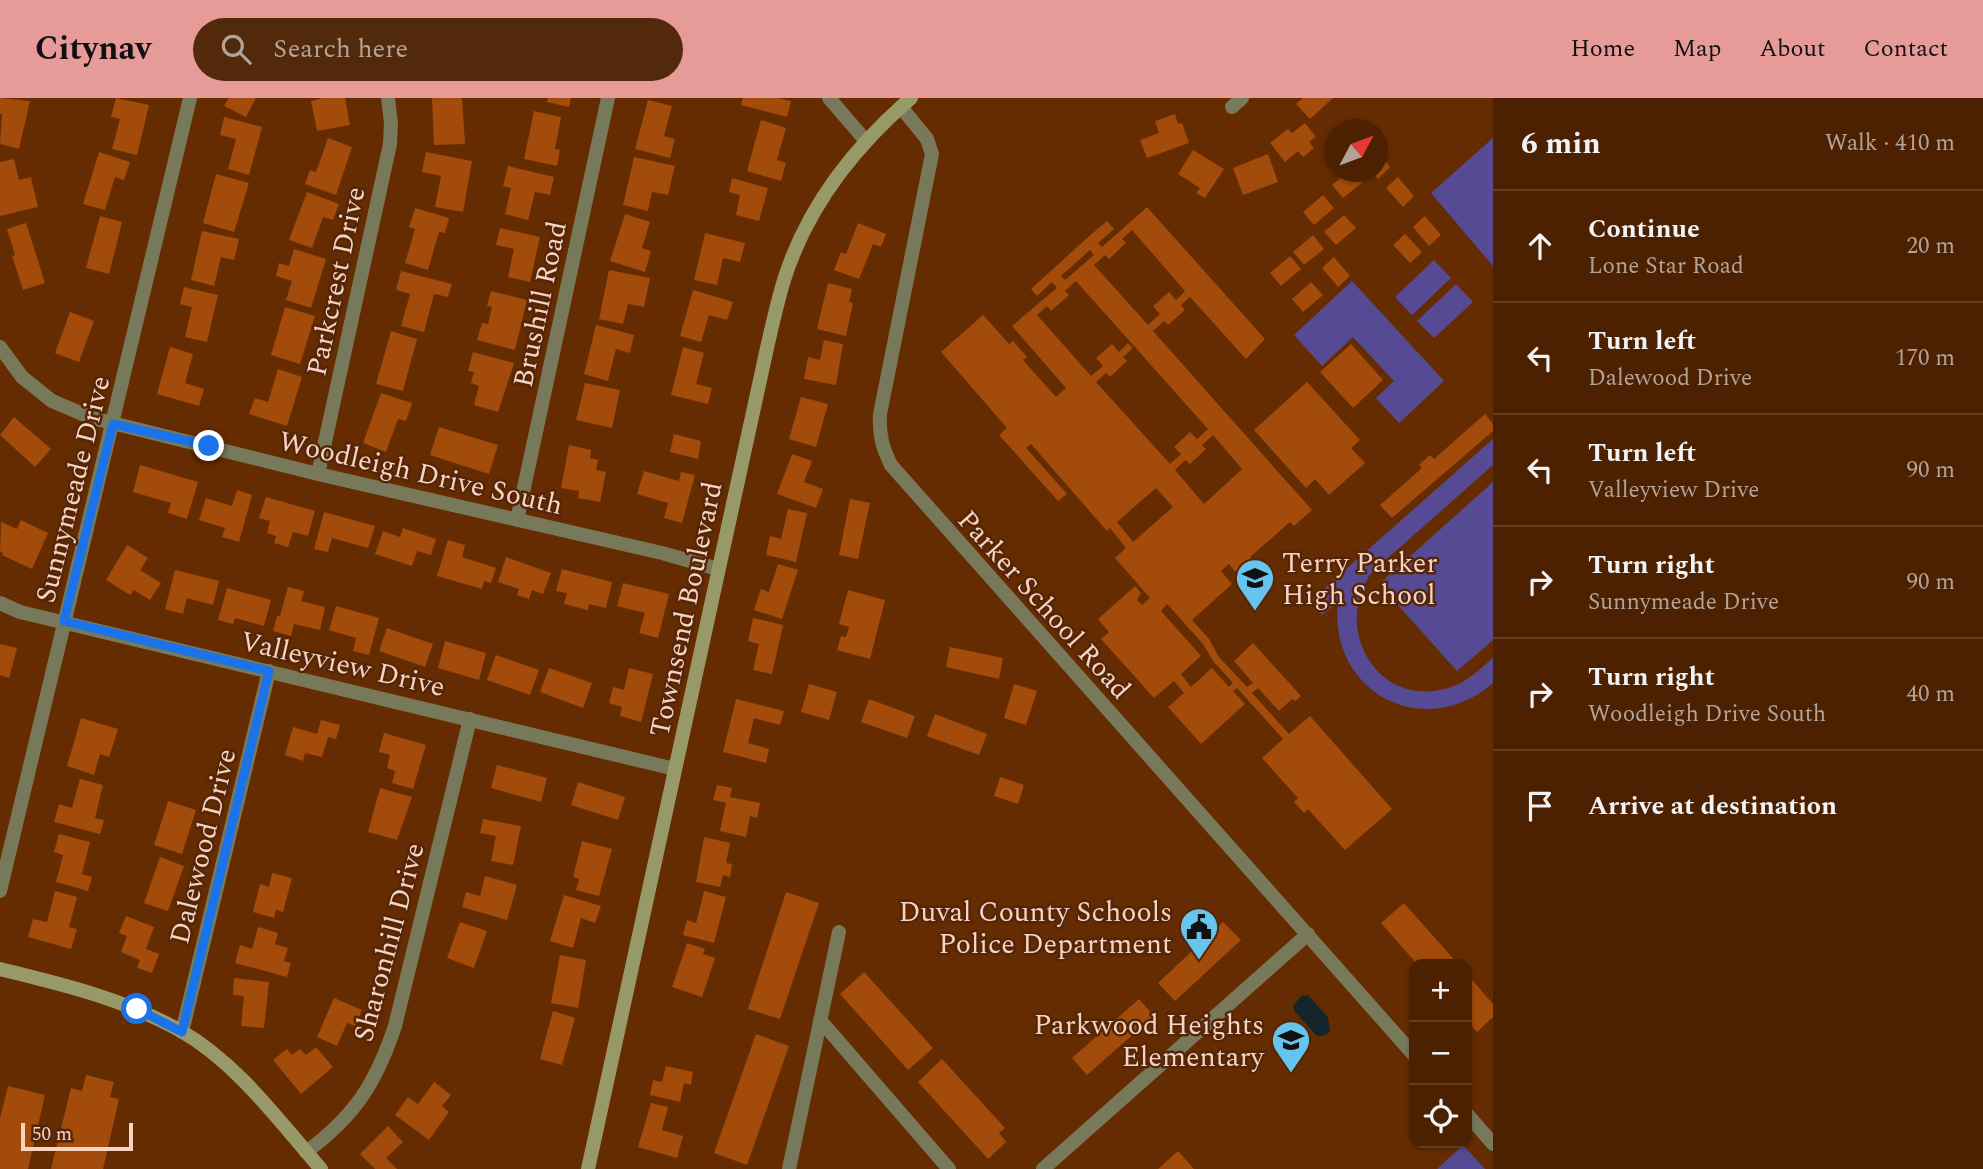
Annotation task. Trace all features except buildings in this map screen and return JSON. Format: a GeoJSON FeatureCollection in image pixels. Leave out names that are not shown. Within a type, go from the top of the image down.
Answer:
{"type":"FeatureCollection","features":[{"type":"Feature","properties":{"kind":"street","name":"Sunnymeade Drive"},"geometry":{"type":"LineString","coordinates":[[0,891],[190,98]]}},
{"type":"Feature","properties":{"kind":"street","name":"Parkcrest Drive"},"geometry":{"type":"LineString","coordinates":[[318,474],[390,144],[388,98]]}},
{"type":"Feature","properties":{"kind":"street","name":"Brushill Road"},"geometry":{"type":"LineString","coordinates":[[517,520],[608,98]]}},
{"type":"Feature","properties":{"kind":"street"},"geometry":{"type":"LineString","coordinates":[[829,98],[865,141]]}},
{"type":"Feature","properties":{"kind":"street","name":"Townsend Boulevard"},"geometry":{"type":"LineString","coordinates":[[588,1169],[766,348],[784,280],[816,206],[865,141],[906,102]]}},
{"type":"Feature","properties":{"kind":"street","name":"Parker School Road"},"geometry":{"type":"LineString","coordinates":[[906,102],[927,139],[932,154],[880,414],[879,433],[891,465],[910,490],[1409,1049]]}},
{"type":"Feature","properties":{"kind":"street","name":"Woodleigh Drive South"},"geometry":{"type":"LineString","coordinates":[[0,347],[22,377],[52,401],[113,424],[662,553],[718,569]]}},
{"type":"Feature","properties":{"kind":"street","name":"Valleyview Drive"},"geometry":{"type":"LineString","coordinates":[[0,603],[20,612],[675,769]]}},
{"type":"Feature","properties":{"kind":"street","name":"Dalewood Drive"},"geometry":{"type":"LineString","coordinates":[[182,1032],[269,671]]}},
{"type":"Feature","properties":{"kind":"street","name":"Sharonhill Drive"},"geometry":{"type":"LineString","coordinates":[[306,1152],[324,1139],[356,1106],[372,1083],[385,1054],[395,1026],[470,719]]}},
{"type":"Feature","properties":{"kind":"street"},"geometry":{"type":"LineString","coordinates":[[789,1169],[839,932]]}},
{"type":"Feature","properties":{"kind":"street"},"geometry":{"type":"LineString","coordinates":[[1043,1169],[1308,934]]}},
{"type":"Feature","properties":{"kind":"street"},"geometry":{"type":"LineString","coordinates":[[0,969],[75,987],[137,1009],[182,1032],[226,1065],[321,1169]]}},
{"type":"Feature","properties":{"kind":"street"},"geometry":{"type":"LineString","coordinates":[[820,1020],[949,1169]]}},
{"type":"Feature","properties":{"kind":"street"},"geometry":{"type":"LineString","coordinates":[[1472,1120],[1493,1144]]}},
{"type":"Feature","properties":{"kind":"shaded area"},"geometry":{"type":"Polygon","coordinates":[[[1493,138],[1493,266],[1431,193],[1493,138]]]}},
{"type":"Feature","properties":{"kind":"shaded area"},"geometry":{"type":"Polygon","coordinates":[[[1434,260],[1451,278],[1412,315],[1395,297],[1434,260]]]}},
{"type":"Feature","properties":{"kind":"shaded area"},"geometry":{"type":"Polygon","coordinates":[[[1352,281],[1444,381],[1399,423],[1376,398],[1394,381],[1353,337],[1322,366],[1294,335],[1352,281]]]}},
{"type":"Feature","properties":{"kind":"shaded area"},"geometry":{"type":"Polygon","coordinates":[[[1456,284],[1473,302],[1434,338],[1417,321],[1456,284]]]}},
{"type":"Feature","properties":{"kind":"shaded area"},"geometry":{"type":"Polygon","coordinates":[[[1493,439],[1493,465],[1372,572],[1361,594],[1357,617],[1360,639],[1368,659],[1382,676],[1401,687],[1423,691],[1455,686],[1493,658],[1493,683],[1466,700],[1438,708],[1411,707],[1386,699],[1364,683],[1348,661],[1339,634],[1338,602],[1322,615],[1310,601],[1493,439]]]}},
{"type":"Feature","properties":{"kind":"shaded area"},"geometry":{"type":"Polygon","coordinates":[[[1493,482],[1493,640],[1457,671],[1379,584],[1493,482]]]}},
{"type":"Feature","properties":{"kind":"shaded area"},"geometry":{"type":"Polygon","coordinates":[[[1460,1148],[1466,1148],[1485,1169],[1437,1169],[1460,1148]]]}},
{"type":"Feature","properties":{"kind":"water"},"geometry":{"type":"Polygon","coordinates":[[[1308,995],[1328,1017],[1330,1032],[1323,1036],[1317,1036],[1295,1012],[1293,1006],[1301,996],[1308,995]]]}},
{"type":"Feature","properties":{"kind":"place","name":"Terry Parker High School"},"geometry":{"type":"Point","coordinates":[1255,612]}},
{"type":"Feature","properties":{"kind":"place","name":"Duval County Schools Police Department"},"geometry":{"type":"Point","coordinates":[1199,961]}},
{"type":"Feature","properties":{"kind":"place","name":"Parkwood Heights Elementary"},"geometry":{"type":"Point","coordinates":[1291,1074]}},
{"type":"Feature","properties":{"kind":"route"},"geometry":{"type":"LineString","coordinates":[[137,1009],[182,1032],[269,671],[64,621],[113,424],[209,446]]}}]}
